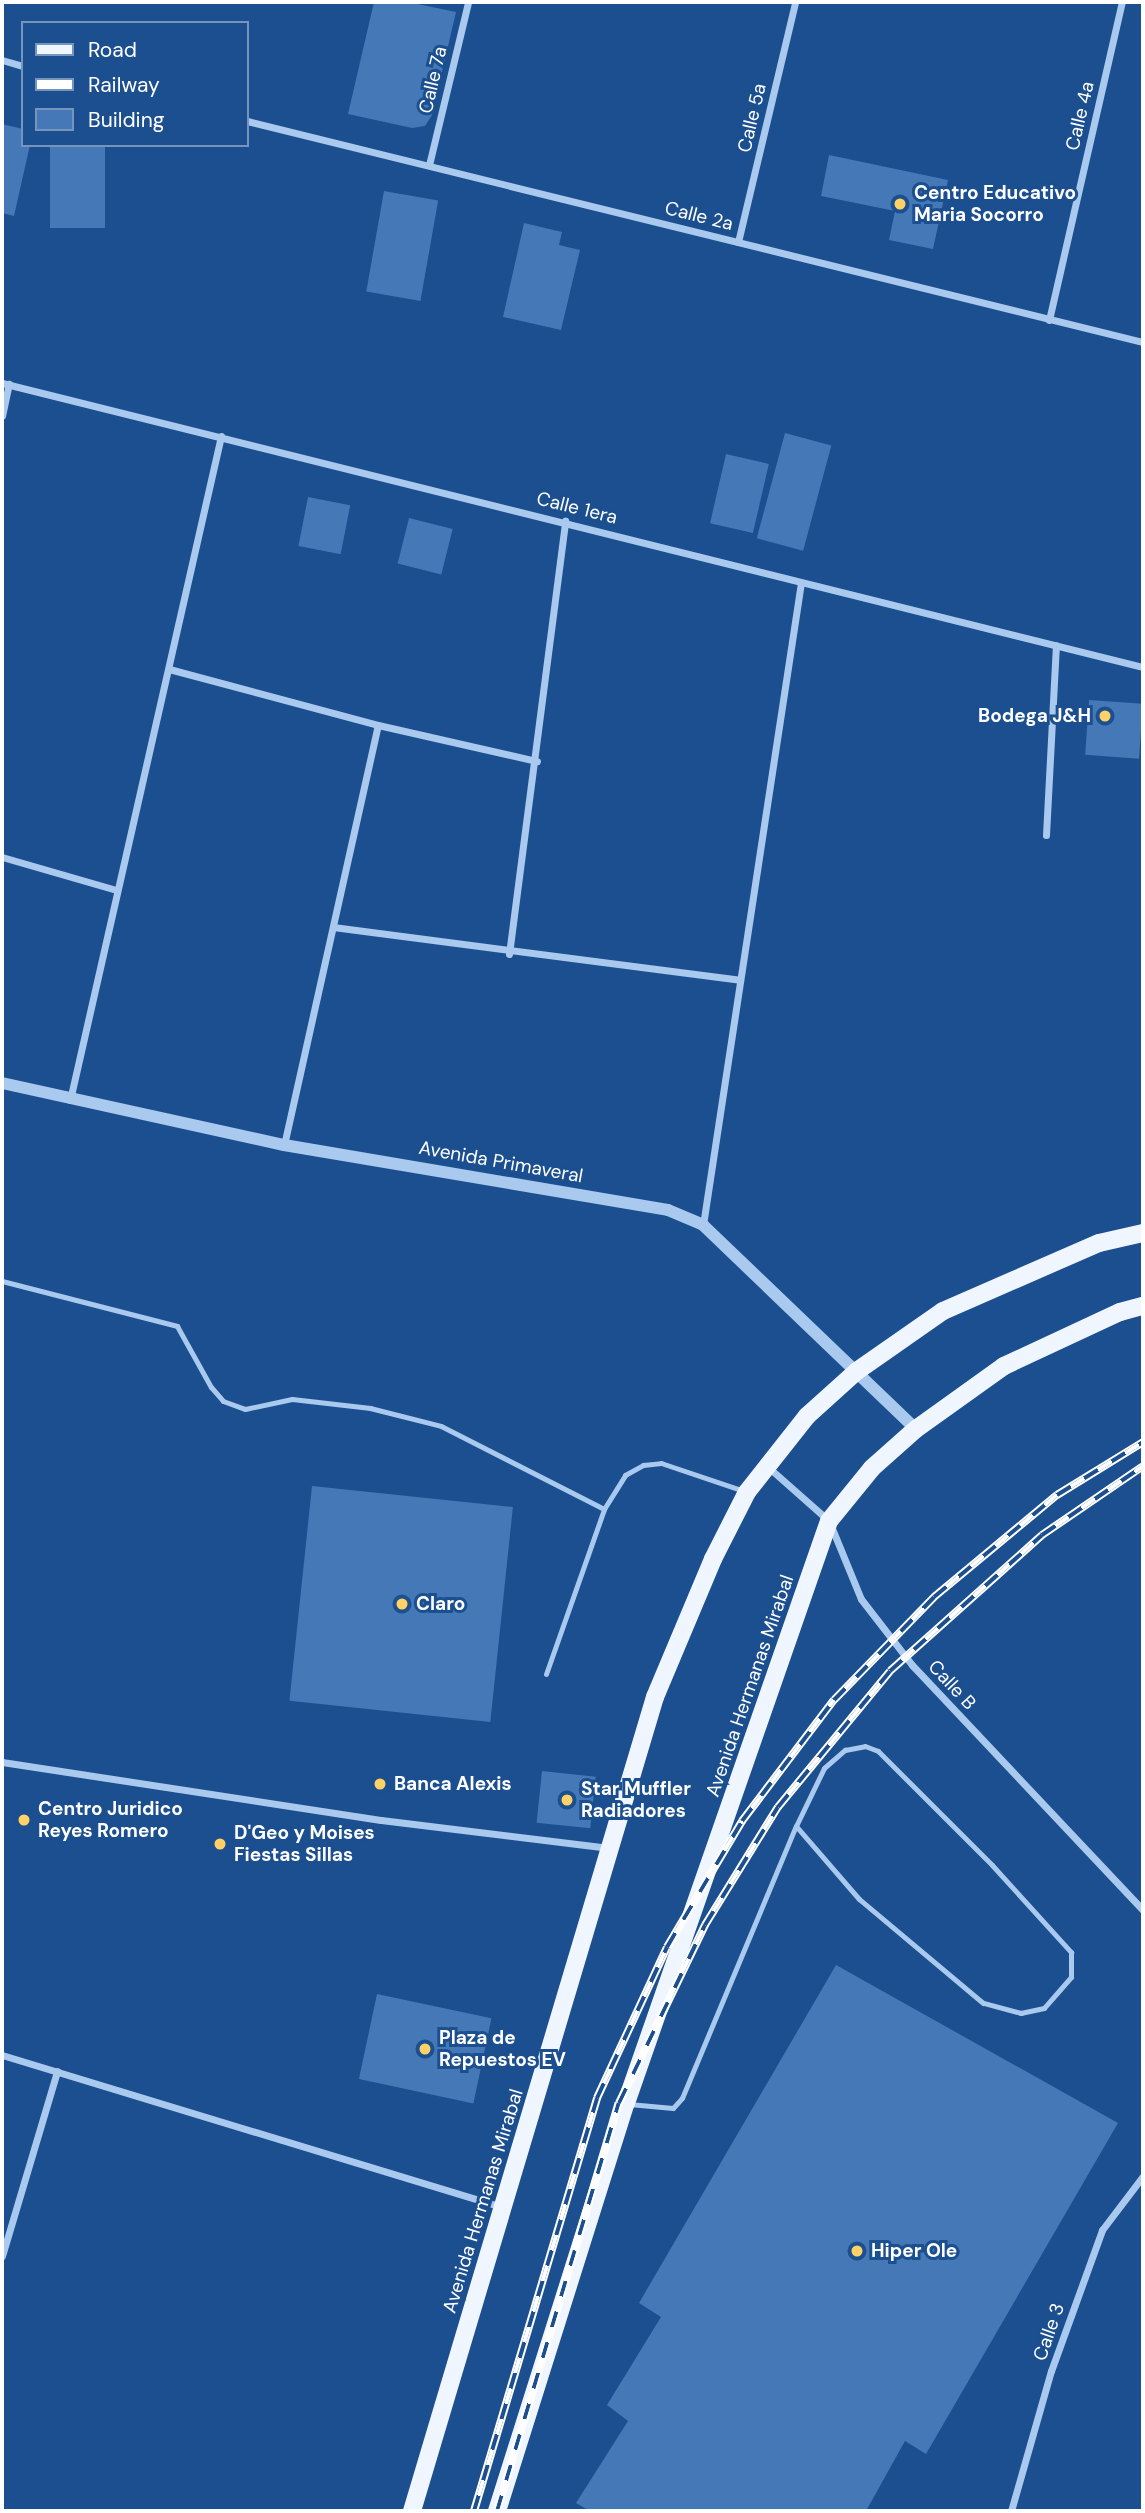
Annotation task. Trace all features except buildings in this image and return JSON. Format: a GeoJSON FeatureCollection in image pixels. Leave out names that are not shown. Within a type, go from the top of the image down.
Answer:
{"type":"FeatureCollection","features":[{"type":"Feature","properties":{"kind":"main road","name":"Avenida Hermanas Mirabal"},"geometry":{"type":"LineString","coordinates":[[412,2511],[654,1697],[747,1492],[765,1464],[807,1416],[857,1371],[943,1311],[1099,1243],[1143,1233]]}},
{"type":"Feature","properties":{"kind":"main road","name":"Avenida Hermanas Mirabal"},"geometry":{"type":"LineString","coordinates":[[497,2511],[626,2104],[829,1521],[872,1468],[916,1429],[1004,1366],[1120,1312],[1143,1307]]}},
{"type":"Feature","properties":{"kind":"street","name":"Calle 7a"},"geometry":{"type":"LineString","coordinates":[[429,165],[468,2]]}},
{"type":"Feature","properties":{"kind":"street","name":"Calle 5a"},"geometry":{"type":"LineString","coordinates":[[738,242],[795,2]]}},
{"type":"Feature","properties":{"kind":"street","name":"Calle 4a"},"geometry":{"type":"LineString","coordinates":[[1049,320],[1122,2]]}},
{"type":"Feature","properties":{"kind":"street"},"geometry":{"type":"LineString","coordinates":[[2,61],[21,66]]}},
{"type":"Feature","properties":{"kind":"street","name":"Calle 2a"},"geometry":{"type":"LineString","coordinates":[[248,121],[1143,342]]}},
{"type":"Feature","properties":{"kind":"street"},"geometry":{"type":"LineString","coordinates":[[2,416],[6,383]]}},
{"type":"Feature","properties":{"kind":"street","name":"Calle 1era"},"geometry":{"type":"LineString","coordinates":[[6,383],[1143,667]]}},
{"type":"Feature","properties":{"kind":"street"},"geometry":{"type":"LineString","coordinates":[[70,1100],[221,436]]}},
{"type":"Feature","properties":{"kind":"street"},"geometry":{"type":"LineString","coordinates":[[509,954],[537,761],[565,521]]}},
{"type":"Feature","properties":{"kind":"street"},"geometry":{"type":"LineString","coordinates":[[703,1225],[801,582]]}},
{"type":"Feature","properties":{"kind":"street"},"geometry":{"type":"LineString","coordinates":[[1046,835],[1056,645]]}},
{"type":"Feature","properties":{"kind":"street"},"geometry":{"type":"LineString","coordinates":[[169,669],[378,725],[537,761]]}},
{"type":"Feature","properties":{"kind":"street"},"geometry":{"type":"LineString","coordinates":[[284,1145],[378,725]]}},
{"type":"Feature","properties":{"kind":"street"},"geometry":{"type":"LineString","coordinates":[[2,856],[116,890]]}},
{"type":"Feature","properties":{"kind":"street"},"geometry":{"type":"LineString","coordinates":[[333,927],[509,954],[740,980]]}},
{"type":"Feature","properties":{"kind":"street","name":"Avenida Primaveral"},"geometry":{"type":"LineString","coordinates":[[2,1083],[284,1145],[668,1210],[703,1225],[916,1429]]}},
{"type":"Feature","properties":{"kind":"street","name":"Calle B"},"geometry":{"type":"LineString","coordinates":[[765,1464],[829,1521],[861,1600],[912,1665],[1143,1910]]}},
{"type":"Feature","properties":{"kind":"street"},"geometry":{"type":"LineString","coordinates":[[2,1762],[381,1820],[609,1848]]}},
{"type":"Feature","properties":{"kind":"street"},"geometry":{"type":"LineString","coordinates":[[2,2055],[503,2207]]}},
{"type":"Feature","properties":{"kind":"street"},"geometry":{"type":"LineString","coordinates":[[2,2256],[58,2071]]}},
{"type":"Feature","properties":{"kind":"street","name":"Calle 3"},"geometry":{"type":"LineString","coordinates":[[1011,2511],[1051,2371],[1101,2230],[1143,2176]]}},
{"type":"Feature","properties":{"kind":"lane"},"geometry":{"type":"LineString","coordinates":[[2,1280],[177,1326],[211,1387],[223,1401],[245,1409],[292,1399],[370,1408],[441,1426],[604,1509]]}},
{"type":"Feature","properties":{"kind":"lane"},"geometry":{"type":"LineString","coordinates":[[546,1674],[604,1509],[625,1475],[643,1465],[661,1463],[747,1492]]}},
{"type":"Feature","properties":{"kind":"lane"},"geometry":{"type":"LineString","coordinates":[[626,2104],[674,2108],[682,2098],[796,1826],[824,1768],[845,1750],[865,1746],[878,1751],[992,1865],[1071,1952],[1071,1977],[1044,2008],[1021,2013],[983,2003],[859,1899],[796,1826]]}},
{"type":"Feature","properties":{"kind":"railway"},"geometry":{"type":"LineString","coordinates":[[474,2511],[597,2098],[667,1947],[742,1821],[834,1700],[934,1597],[1057,1495],[1143,1442]]}},
{"type":"Feature","properties":{"kind":"railway"},"geometry":{"type":"LineString","coordinates":[[497,2511],[619,2103],[705,1925],[778,1807],[890,1671],[1042,1535],[1143,1466]]}},
{"type":"Feature","properties":{"kind":"place","name":"Centro Educativo Maria Socorro"},"geometry":{"type":"Point","coordinates":[900,204]}},
{"type":"Feature","properties":{"kind":"place","name":"Bodega J&H"},"geometry":{"type":"Point","coordinates":[1105,716]}},
{"type":"Feature","properties":{"kind":"place","name":"Claro"},"geometry":{"type":"Point","coordinates":[402,1604]}},
{"type":"Feature","properties":{"kind":"place","name":"Banca Alexis"},"geometry":{"type":"Point","coordinates":[380,1784]}},
{"type":"Feature","properties":{"kind":"place","name":"Star Muffler Radiadores"},"geometry":{"type":"Point","coordinates":[567,1800]}},
{"type":"Feature","properties":{"kind":"place","name":"Centro Juridico Reyes Romero"},"geometry":{"type":"Point","coordinates":[24,1820]}},
{"type":"Feature","properties":{"kind":"place","name":"D'Geo y Moises Fiestas Sillas"},"geometry":{"type":"Point","coordinates":[220,1844]}},
{"type":"Feature","properties":{"kind":"place","name":"Plaza de Repuestos EV"},"geometry":{"type":"Point","coordinates":[425,2049]}},
{"type":"Feature","properties":{"kind":"place","name":"Hiper Ole"},"geometry":{"type":"Point","coordinates":[857,2251]}}]}
